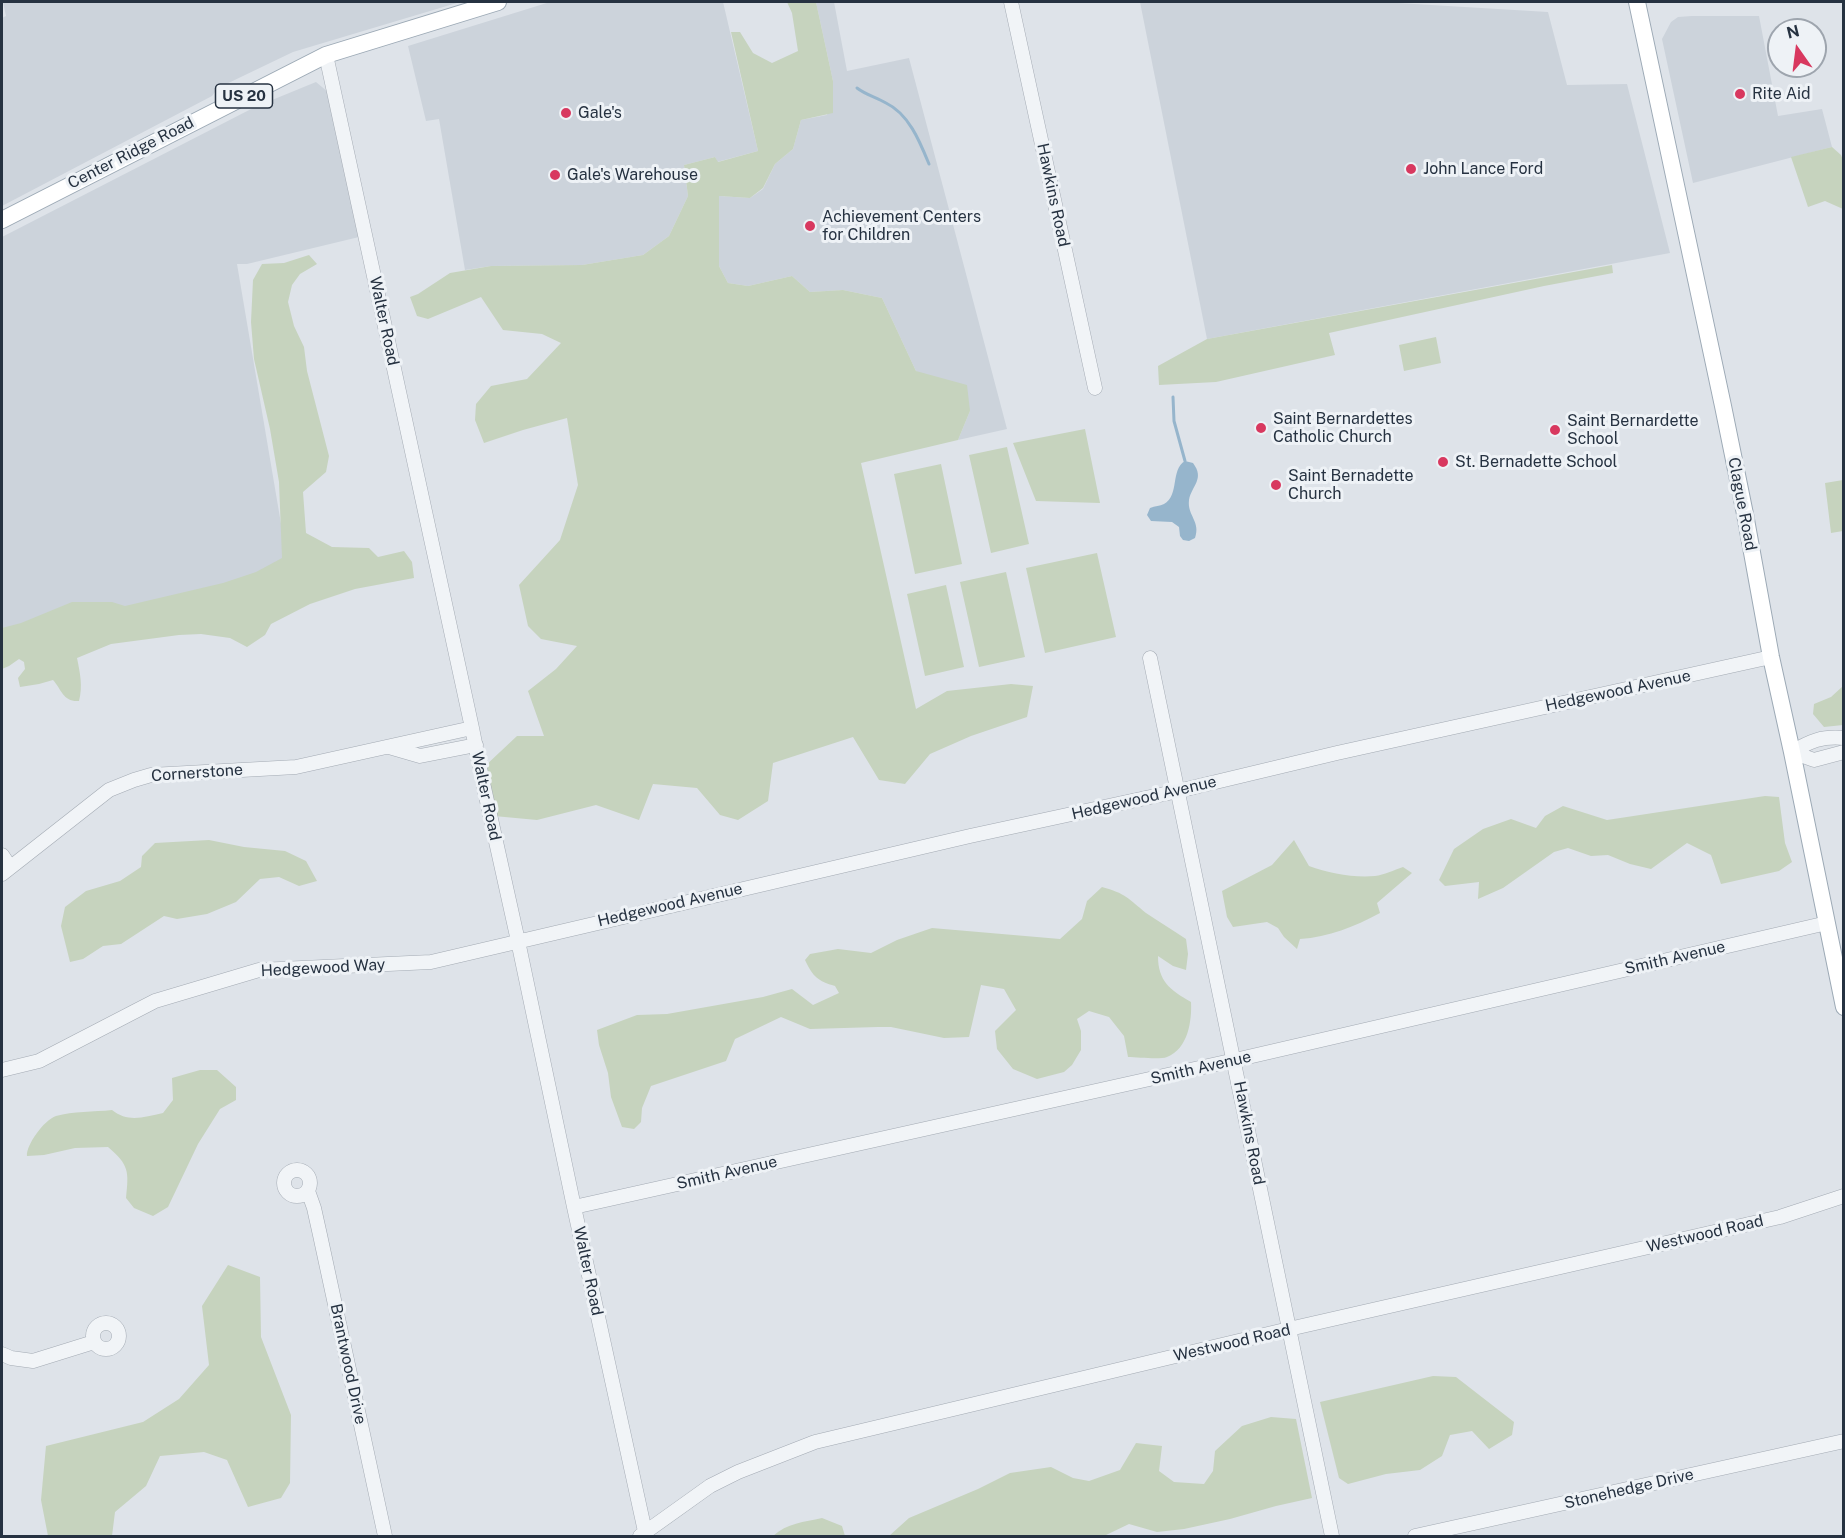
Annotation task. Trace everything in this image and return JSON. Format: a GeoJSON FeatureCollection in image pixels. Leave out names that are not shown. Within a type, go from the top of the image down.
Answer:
{"type":"FeatureCollection","features":[{"type":"Feature","properties":{"kind":"main road","name":"Center Ridge Road"},"geometry":{"type":"LineString","coordinates":[[2,220],[326,55],[498,2]]}},
{"type":"Feature","properties":{"kind":"main road","name":"Clague Road"},"geometry":{"type":"LineString","coordinates":[[1637,2],[1727,426],[1771,657],[1844,1006]]}},
{"type":"Feature","properties":{"kind":"street","name":"Hawkins Road"},"geometry":{"type":"LineString","coordinates":[[1011,2],[1095,388]]}},
{"type":"Feature","properties":{"kind":"street","name":"Walter Road"},"geometry":{"type":"LineString","coordinates":[[326,55],[518,940],[643,1535]]}},
{"type":"Feature","properties":{"kind":"street","name":"Hedgewood Avenue"},"geometry":{"type":"LineString","coordinates":[[518,940],[1337,753],[1771,657]]}},
{"type":"Feature","properties":{"kind":"street","name":"Hawkins Road"},"geometry":{"type":"LineString","coordinates":[[1150,658],[1332,1536]]}},
{"type":"Feature","properties":{"kind":"street","name":"Cornerstone"},"geometry":{"type":"LineString","coordinates":[[6,871],[109,790],[134,780],[151,775],[296,767],[472,728]]}},
{"type":"Feature","properties":{"kind":"street"},"geometry":{"type":"LineString","coordinates":[[1792,752],[1810,741],[1831,737],[1844,738]]}},
{"type":"Feature","properties":{"kind":"street","name":"Cornerstone"},"geometry":{"type":"LineString","coordinates":[[387,747],[420,756],[476,745]]}},
{"type":"Feature","properties":{"kind":"street"},"geometry":{"type":"LineString","coordinates":[[1792,752],[1814,760],[1844,752]]}},
{"type":"Feature","properties":{"kind":"street"},"geometry":{"type":"LineString","coordinates":[[2,855],[6,871]]}},
{"type":"Feature","properties":{"kind":"street","name":"Smith Avenue"},"geometry":{"type":"LineString","coordinates":[[574,1207],[1235,1060],[1827,923]]}},
{"type":"Feature","properties":{"kind":"street","name":"Hedgewood Way"},"geometry":{"type":"LineString","coordinates":[[2,1070],[39,1061],[155,1001],[259,970],[431,962],[518,940]]}},
{"type":"Feature","properties":{"kind":"street","name":"Brantwood Drive"},"geometry":{"type":"LineString","coordinates":[[308,1191],[314,1208],[385,1536]]}},
{"type":"Feature","properties":{"kind":"street","name":"Westwood Road"},"geometry":{"type":"LineString","coordinates":[[643,1535],[710,1486],[738,1472],[815,1442],[1289,1329],[1780,1217],[1844,1196]]}},
{"type":"Feature","properties":{"kind":"street"},"geometry":{"type":"LineString","coordinates":[[2,1354],[11,1358],[33,1361],[94,1342]]}},
{"type":"Feature","properties":{"kind":"street","name":"Stonehedge Drive"},"geometry":{"type":"LineString","coordinates":[[1415,1536],[1844,1441]]}},
{"type":"Feature","properties":{"kind":"shaded area"},"geometry":{"type":"Polygon","coordinates":[[[3,2],[460,2],[293,52],[218,88],[212,96],[2,206],[2,18],[6,16],[3,2]]]}},
{"type":"Feature","properties":{"kind":"shaded area"},"geometry":{"type":"Polygon","coordinates":[[[550,2],[723,2],[758,151],[717,162],[715,157],[684,165],[688,196],[669,236],[643,255],[582,265],[491,266],[465,270],[439,119],[426,121],[408,46],[550,2]]]}},
{"type":"Feature","properties":{"kind":"shaded area"},"geometry":{"type":"Polygon","coordinates":[[[816,2],[834,2],[847,71],[909,58],[1007,429],[958,440],[970,411],[916,371],[882,298],[843,290],[810,292],[792,276],[748,286],[728,283],[719,266],[719,196],[750,198],[763,189],[775,164],[793,149],[801,120],[827,115],[833,81],[816,2]]]}},
{"type":"Feature","properties":{"kind":"shaded area","name":"John Lance Ford"},"geometry":{"type":"Polygon","coordinates":[[[1140,2],[1381,2],[1548,12],[1567,85],[1627,84],[1670,253],[1207,339],[1140,2]]]}},
{"type":"Feature","properties":{"kind":"shaded area"},"geometry":{"type":"Polygon","coordinates":[[[1759,16],[1767,58],[1767,78],[1771,78],[1778,116],[1822,109],[1832,147],[1693,183],[1662,39],[1671,22],[1678,17],[1759,16]]]}},
{"type":"Feature","properties":{"kind":"shaded area"},"geometry":{"type":"Polygon","coordinates":[[[316,82],[328,92],[359,237],[247,264],[237,264],[289,571],[2,643],[2,237],[255,107],[316,82]]]}},
{"type":"Feature","properties":{"kind":"green space"},"geometry":{"type":"Polygon","coordinates":[[[787,2],[816,2],[833,81],[833,113],[801,120],[793,149],[775,164],[763,188],[750,198],[719,196],[719,266],[728,283],[748,286],[792,276],[810,292],[843,290],[882,298],[916,371],[967,385],[970,411],[958,440],[861,463],[916,709],[947,691],[1011,684],[1033,686],[1027,717],[971,736],[930,754],[905,784],[879,780],[853,737],[773,763],[768,801],[738,820],[720,815],[697,788],[653,784],[639,820],[596,805],[537,820],[494,816],[484,767],[517,736],[544,736],[528,691],[556,669],[577,646],[541,639],[528,626],[519,585],[560,540],[578,485],[567,418],[484,443],[475,420],[476,404],[491,386],[527,379],[561,343],[542,334],[503,330],[481,297],[428,319],[417,316],[410,297],[450,273],[491,266],[582,265],[643,255],[669,236],[688,196],[684,165],[715,157],[718,162],[758,151],[731,32],[740,32],[753,53],[772,63],[798,51],[792,13],[787,2]]]}},
{"type":"Feature","properties":{"kind":"green space"},"geometry":{"type":"Polygon","coordinates":[[[1832,147],[1843,160],[1843,209],[1825,201],[1808,207],[1791,157],[1832,147]]]}},
{"type":"Feature","properties":{"kind":"green space"},"geometry":{"type":"Polygon","coordinates":[[[309,255],[317,264],[300,274],[292,285],[288,302],[294,326],[304,347],[307,371],[329,456],[326,472],[303,492],[306,533],[332,547],[369,548],[378,557],[404,551],[412,562],[414,578],[355,589],[310,604],[271,624],[265,635],[247,647],[230,638],[201,634],[111,644],[77,658],[81,685],[79,701],[69,700],[53,680],[20,687],[18,678],[25,669],[24,662],[19,659],[2,669],[2,628],[21,623],[72,602],[112,602],[125,606],[223,583],[256,572],[282,558],[279,482],[254,359],[251,322],[253,280],[262,264],[284,263],[309,255]]]}},
{"type":"Feature","properties":{"kind":"green space"},"geometry":{"type":"Polygon","coordinates":[[[1612,265],[1613,273],[1329,333],[1335,355],[1216,382],[1159,385],[1158,366],[1207,339],[1612,265]]]}},
{"type":"Feature","properties":{"kind":"green space"},"geometry":{"type":"Polygon","coordinates":[[[1436,337],[1441,363],[1404,371],[1399,345],[1436,337]]]}},
{"type":"Feature","properties":{"kind":"green space"},"geometry":{"type":"Polygon","coordinates":[[[1085,429],[1100,503],[1036,501],[1013,443],[1085,429]]]}},
{"type":"Feature","properties":{"kind":"green space"},"geometry":{"type":"Polygon","coordinates":[[[1007,447],[1029,544],[991,553],[969,455],[1007,447]]]}},
{"type":"Feature","properties":{"kind":"green space"},"geometry":{"type":"Polygon","coordinates":[[[941,464],[962,564],[915,574],[894,474],[941,464]]]}},
{"type":"Feature","properties":{"kind":"green space"},"geometry":{"type":"Polygon","coordinates":[[[1843,480],[1843,531],[1831,533],[1825,483],[1843,480]]]}},
{"type":"Feature","properties":{"kind":"green space"},"geometry":{"type":"Polygon","coordinates":[[[1097,553],[1116,637],[1045,653],[1026,568],[1097,553]]]}},
{"type":"Feature","properties":{"kind":"green space"},"geometry":{"type":"Polygon","coordinates":[[[1006,572],[1025,657],[979,667],[960,582],[1006,572]]]}},
{"type":"Feature","properties":{"kind":"green space"},"geometry":{"type":"Polygon","coordinates":[[[946,585],[964,667],[925,676],[907,594],[946,585]]]}},
{"type":"Feature","properties":{"kind":"green space"},"geometry":{"type":"Polygon","coordinates":[[[1843,686],[1843,725],[1824,727],[1813,714],[1814,704],[1831,697],[1843,686]]]}},
{"type":"Feature","properties":{"kind":"green space"},"geometry":{"type":"Polygon","coordinates":[[[1765,796],[1779,797],[1785,843],[1792,862],[1779,871],[1721,884],[1711,855],[1687,843],[1651,869],[1608,855],[1591,856],[1568,848],[1554,852],[1503,888],[1478,899],[1479,882],[1445,886],[1439,880],[1454,849],[1483,829],[1511,819],[1536,828],[1545,816],[1563,806],[1607,820],[1765,796]]]}},
{"type":"Feature","properties":{"kind":"green space"},"geometry":{"type":"Polygon","coordinates":[[[209,840],[244,847],[285,851],[306,861],[317,881],[299,886],[279,877],[260,879],[236,902],[207,914],[177,919],[164,916],[121,944],[103,946],[83,959],[70,962],[61,926],[65,907],[86,891],[120,881],[141,867],[142,856],[155,843],[209,840]]]}},
{"type":"Feature","properties":{"kind":"green space"},"geometry":{"type":"Polygon","coordinates":[[[1294,840],[1309,866],[1325,871],[1350,876],[1375,876],[1403,867],[1412,873],[1377,903],[1380,913],[1341,930],[1300,939],[1297,949],[1278,928],[1267,922],[1233,927],[1227,917],[1222,891],[1272,865],[1294,840]]]}},
{"type":"Feature","properties":{"kind":"green space"},"geometry":{"type":"Polygon","coordinates":[[[1102,887],[1126,897],[1186,939],[1188,954],[1186,970],[1173,966],[1158,956],[1160,972],[1167,984],[1191,1002],[1191,1017],[1184,1041],[1180,1048],[1167,1057],[1128,1057],[1124,1036],[1109,1017],[1089,1011],[1077,1019],[1081,1031],[1081,1050],[1072,1065],[1064,1072],[1037,1079],[1013,1069],[997,1049],[995,1031],[1016,1010],[1004,989],[981,985],[969,1037],[944,1038],[891,1027],[810,1029],[781,1017],[735,1039],[726,1061],[651,1086],[642,1108],[641,1122],[634,1129],[622,1127],[611,1097],[608,1073],[597,1030],[637,1015],[667,1014],[763,997],[792,989],[813,1005],[839,993],[835,986],[820,980],[811,971],[805,960],[810,954],[838,949],[871,953],[897,940],[932,928],[1060,939],[1082,919],[1087,901],[1102,887]]]}},
{"type":"Feature","properties":{"kind":"green space"},"geometry":{"type":"Polygon","coordinates":[[[200,1070],[217,1070],[236,1087],[236,1100],[220,1109],[198,1144],[168,1207],[153,1216],[134,1208],[126,1198],[126,1169],[108,1147],[75,1148],[44,1155],[27,1156],[29,1146],[37,1133],[51,1118],[76,1112],[112,1110],[130,1118],[163,1113],[173,1100],[172,1078],[200,1070]]]}},
{"type":"Feature","properties":{"kind":"green space"},"geometry":{"type":"Polygon","coordinates":[[[228,1265],[260,1277],[261,1337],[291,1415],[290,1483],[281,1498],[248,1507],[227,1460],[204,1452],[160,1456],[146,1486],[115,1512],[112,1536],[48,1536],[41,1500],[46,1446],[143,1422],[179,1399],[209,1365],[202,1306],[228,1265]]]}},
{"type":"Feature","properties":{"kind":"green space"},"geometry":{"type":"Polygon","coordinates":[[[1433,1376],[1456,1377],[1514,1422],[1512,1435],[1489,1449],[1472,1431],[1450,1435],[1442,1456],[1420,1470],[1386,1474],[1348,1484],[1339,1478],[1320,1402],[1433,1376]]]}},
{"type":"Feature","properties":{"kind":"green space"},"geometry":{"type":"Polygon","coordinates":[[[1271,1417],[1296,1419],[1312,1498],[1230,1519],[1157,1532],[1129,1524],[1104,1536],[889,1536],[909,1518],[1010,1473],[1051,1467],[1073,1478],[1089,1481],[1120,1470],[1136,1443],[1162,1446],[1159,1471],[1174,1482],[1204,1484],[1213,1471],[1215,1451],[1242,1426],[1271,1417]]]}},
{"type":"Feature","properties":{"kind":"green space"},"geometry":{"type":"Polygon","coordinates":[[[822,1518],[842,1526],[845,1536],[773,1536],[790,1526],[822,1518]]]}},
{"type":"Feature","properties":{"kind":"water"},"geometry":{"type":"Polygon","coordinates":[[[1185,461],[1193,463],[1198,473],[1197,482],[1189,500],[1196,532],[1195,538],[1189,541],[1183,540],[1179,527],[1172,522],[1151,521],[1147,515],[1150,508],[1162,505],[1169,500],[1180,465],[1185,461]]]}},
{"type":"Feature","properties":{"kind":"waterway"},"geometry":{"type":"LineString","coordinates":[[857,88],[886,103],[901,114],[913,129],[929,164]]}},
{"type":"Feature","properties":{"kind":"waterway"},"geometry":{"type":"LineString","coordinates":[[1173,397],[1174,421],[1185,461]]}},
{"type":"Feature","properties":{"kind":"place","name":"Rite Aid"},"geometry":{"type":"Point","coordinates":[1740,94]}},
{"type":"Feature","properties":{"kind":"place","name":"Gale's"},"geometry":{"type":"Point","coordinates":[566,113]}},
{"type":"Feature","properties":{"kind":"place","name":"John Lance Ford"},"geometry":{"type":"Point","coordinates":[1411,169]}},
{"type":"Feature","properties":{"kind":"place","name":"Gale's Warehouse"},"geometry":{"type":"Point","coordinates":[555,175]}},
{"type":"Feature","properties":{"kind":"place","name":"Achievement Centers for Children"},"geometry":{"type":"Point","coordinates":[810,226]}},
{"type":"Feature","properties":{"kind":"place","name":"Saint Bernardettes Catholic Church"},"geometry":{"type":"Point","coordinates":[1261,428]}},
{"type":"Feature","properties":{"kind":"place","name":"Saint Bernardette School"},"geometry":{"type":"Point","coordinates":[1555,430]}},
{"type":"Feature","properties":{"kind":"place","name":"St. Bernadette School"},"geometry":{"type":"Point","coordinates":[1443,462]}},
{"type":"Feature","properties":{"kind":"place","name":"Saint Bernadette Church"},"geometry":{"type":"Point","coordinates":[1276,485]}}]}
